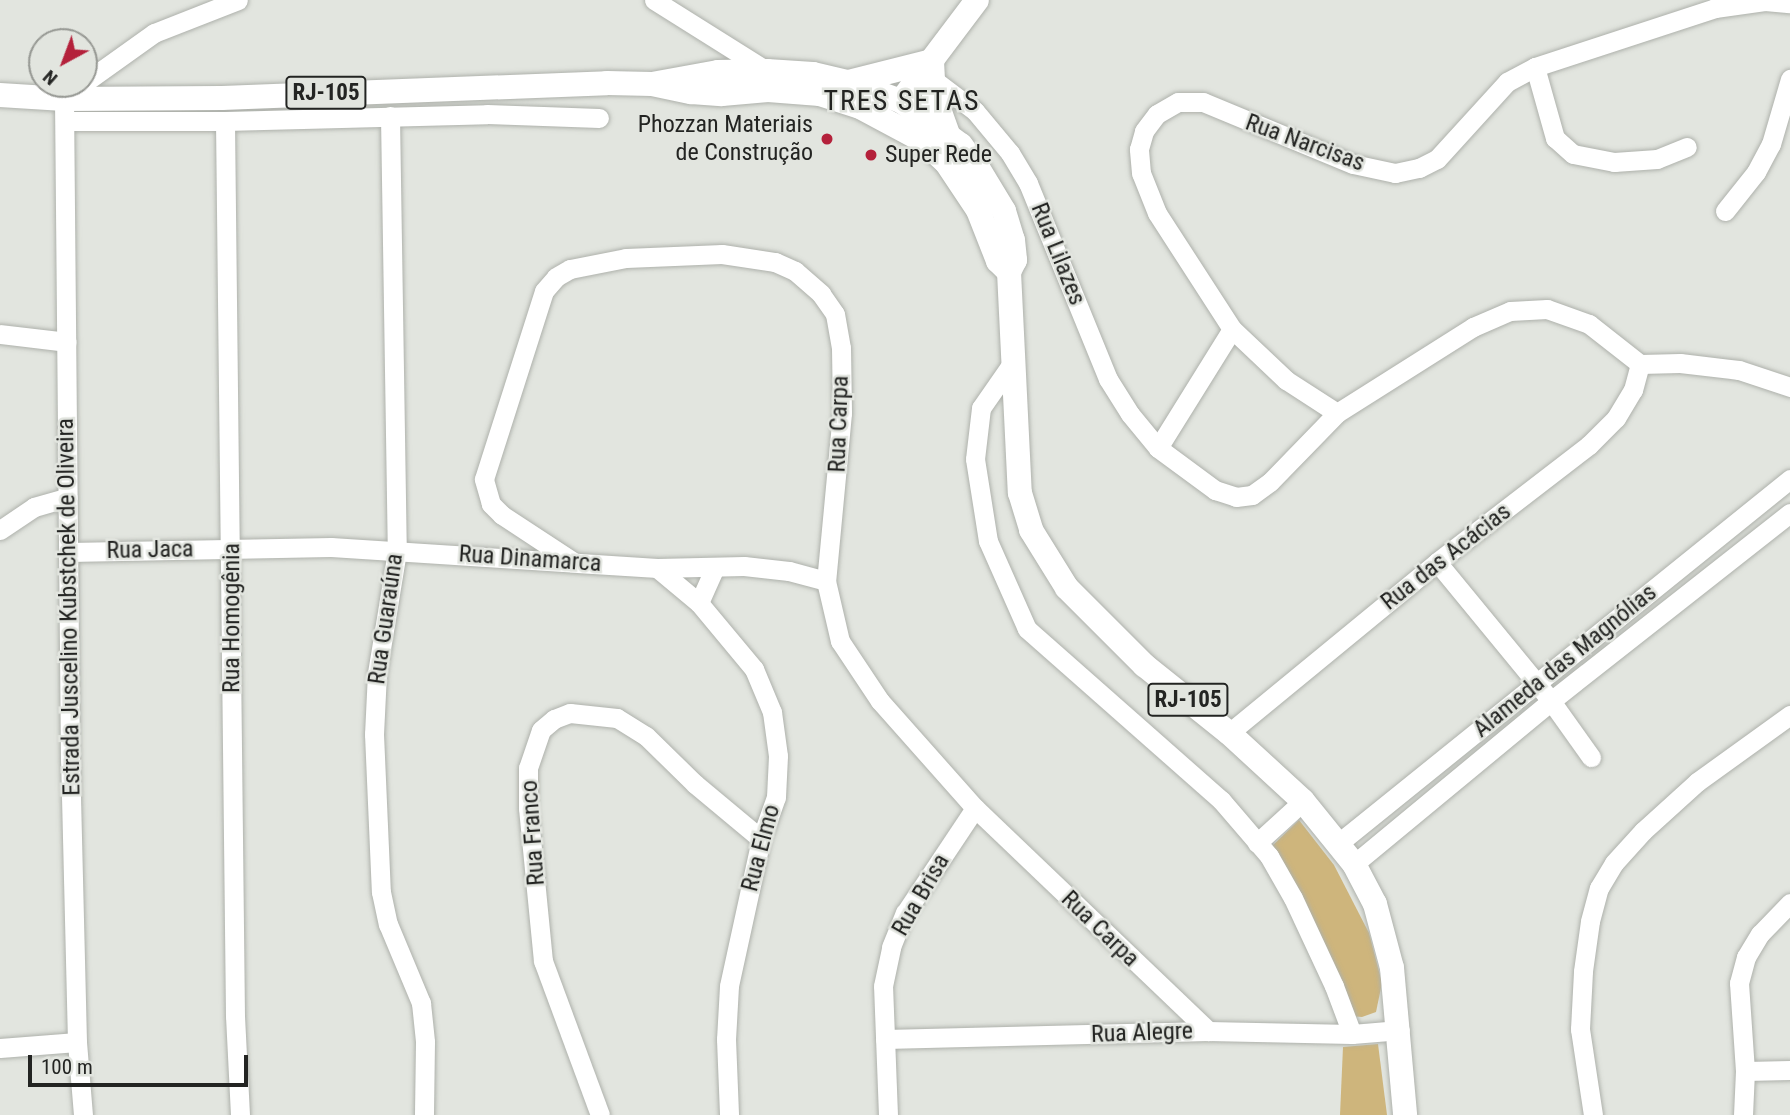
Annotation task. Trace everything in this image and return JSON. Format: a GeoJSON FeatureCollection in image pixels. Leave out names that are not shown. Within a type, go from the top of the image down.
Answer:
{"type":"FeatureCollection","features":[{"type":"Feature","properties":{"kind":"main road"},"geometry":{"type":"LineString","coordinates":[[858,106],[901,100],[933,70],[977,0]]}},
{"type":"Feature","properties":{"kind":"main road"},"geometry":{"type":"LineString","coordinates":[[849,82],[933,70]]}},
{"type":"Feature","properties":{"kind":"main road"},"geometry":{"type":"LineString","coordinates":[[933,70],[939,115],[949,135]]}},
{"type":"Feature","properties":{"kind":"main road","name":"RJ-105"},"geometry":{"type":"LineString","coordinates":[[98,97],[222,98],[482,87],[652,84],[718,72],[767,71],[813,74],[849,82],[901,100],[949,135],[978,168],[1004,211],[1013,240],[1015,260],[1009,272],[1020,493],[1031,530],[1049,564],[1067,588],[1144,665],[1229,733],[1303,801],[1340,842],[1375,904],[1392,968],[1405,1115]]}},
{"type":"Feature","properties":{"kind":"main road","name":"RJ-105"},"geometry":{"type":"LineString","coordinates":[[652,84],[691,92],[722,94],[768,90],[820,94],[858,106],[922,140],[946,162],[972,200],[998,261],[1009,272]]}},
{"type":"Feature","properties":{"kind":"main road","name":"RJ-105"},"geometry":{"type":"LineString","coordinates":[[0,95],[28,96]]}},
{"type":"Feature","properties":{"kind":"main road"},"geometry":{"type":"LineString","coordinates":[[901,100],[922,140]]}},
{"type":"Feature","properties":{"kind":"street"},"geometry":{"type":"LineString","coordinates":[[98,78],[154,33],[238,0]]}},
{"type":"Feature","properties":{"kind":"street"},"geometry":{"type":"LineString","coordinates":[[654,0],[767,71]]}},
{"type":"Feature","properties":{"kind":"street","name":"Rua Narcisas"},"geometry":{"type":"LineString","coordinates":[[1337,413],[1286,380],[1232,329],[1157,213],[1141,173],[1139,149],[1144,131],[1157,114],[1178,102],[1203,102],[1353,164],[1395,173],[1419,168],[1437,159],[1507,82],[1535,67],[1715,8],[1765,1],[1790,3]]}},
{"type":"Feature","properties":{"kind":"street"},"geometry":{"type":"LineString","coordinates":[[1535,67],[1555,138],[1573,154],[1614,162],[1657,159],[1687,147]]}},
{"type":"Feature","properties":{"kind":"street","name":"Rua Lilazes"},"geometry":{"type":"LineString","coordinates":[[933,70],[975,111],[1010,153],[1028,183],[1108,379],[1130,414],[1158,448],[1216,490],[1236,497],[1252,495],[1270,482],[1337,413]]}},
{"type":"Feature","properties":{"kind":"street"},"geometry":{"type":"LineString","coordinates":[[1726,211],[1756,172],[1771,144],[1790,79]]}},
{"type":"Feature","properties":{"kind":"street"},"geometry":{"type":"LineString","coordinates":[[482,87],[487,114]]}},
{"type":"Feature","properties":{"kind":"street","name":"Estrada Juscelino Kubstchek de Oliveira"},"geometry":{"type":"LineString","coordinates":[[74,98],[67,342],[68,497],[77,1042],[83,1115]]}},
{"type":"Feature","properties":{"kind":"street"},"geometry":{"type":"LineString","coordinates":[[80,98],[225,121],[487,114],[599,118]]}},
{"type":"Feature","properties":{"kind":"street","name":"Rua Guaraúna"},"geometry":{"type":"LineString","coordinates":[[390,116],[397,551],[377,673],[374,734],[381,892],[388,924],[410,970],[421,1003],[425,1042],[424,1115]]}},
{"type":"Feature","properties":{"kind":"street","name":"Rua Homogênia"},"geometry":{"type":"LineString","coordinates":[[225,121],[232,548],[235,1016],[240,1115]]}},
{"type":"Feature","properties":{"kind":"street","name":"Rua Carpa"},"geometry":{"type":"LineString","coordinates":[[572,561],[491,505],[484,479],[544,291],[563,273],[594,262],[722,254],[775,262],[795,271],[821,294],[835,314],[841,348],[842,413],[826,581],[840,641],[854,665],[909,735],[975,808],[1208,1031]]}},
{"type":"Feature","properties":{"kind":"street"},"geometry":{"type":"LineString","coordinates":[[1337,413],[1473,327],[1510,311],[1547,309],[1589,324],[1640,364],[1680,363],[1739,370],[1790,387]]}},
{"type":"Feature","properties":{"kind":"street"},"geometry":{"type":"LineString","coordinates":[[1158,448],[1232,329]]}},
{"type":"Feature","properties":{"kind":"street"},"geometry":{"type":"LineString","coordinates":[[0,334],[67,342]]}},
{"type":"Feature","properties":{"kind":"street"},"geometry":{"type":"LineString","coordinates":[[1013,362],[981,408],[975,459],[988,541],[1027,629],[1221,800],[1269,856],[1293,898],[1334,986],[1352,1034]]}},
{"type":"Feature","properties":{"kind":"street","name":"Rua das Acácias"},"geometry":{"type":"LineString","coordinates":[[1229,733],[1437,562],[1589,445],[1616,418],[1633,390],[1640,364]]}},
{"type":"Feature","properties":{"kind":"street","name":"Alameda das Magnólias"},"geometry":{"type":"LineString","coordinates":[[1340,842],[1790,479]]}},
{"type":"Feature","properties":{"kind":"street"},"geometry":{"type":"LineString","coordinates":[[0,530],[34,508],[68,497]]}},
{"type":"Feature","properties":{"kind":"street","name":"Alameda das Magnólias"},"geometry":{"type":"LineString","coordinates":[[1354,864],[1552,701],[1790,513]]}},
{"type":"Feature","properties":{"kind":"street","name":"Rua Dinamarca"},"geometry":{"type":"LineString","coordinates":[[232,548],[397,551],[657,568],[744,566],[789,571],[826,581]]}},
{"type":"Feature","properties":{"kind":"street","name":"Rua Jaca"},"geometry":{"type":"LineString","coordinates":[[69,552],[232,548]]}},
{"type":"Feature","properties":{"kind":"street"},"geometry":{"type":"LineString","coordinates":[[1437,562],[1552,701],[1591,757]]}},
{"type":"Feature","properties":{"kind":"street"},"geometry":{"type":"LineString","coordinates":[[699,603],[715,567]]}},
{"type":"Feature","properties":{"kind":"street","name":"Rua Elmo"},"geometry":{"type":"LineString","coordinates":[[657,568],[699,603],[754,669],[772,712],[778,756],[776,797],[761,839],[729,986],[726,1040],[729,1115]]}},
{"type":"Feature","properties":{"kind":"street"},"geometry":{"type":"LineString","coordinates":[[1655,589],[1669,607]]}},
{"type":"Feature","properties":{"kind":"street","name":"Rua Franco"},"geometry":{"type":"LineString","coordinates":[[600,1115],[543,961],[528,808],[528,768],[541,730],[554,719],[570,713],[617,718],[646,736],[695,784],[761,839]]}},
{"type":"Feature","properties":{"kind":"street"},"geometry":{"type":"LineString","coordinates":[[1593,1115],[1580,1029],[1583,971],[1590,920],[1599,888],[1614,863],[1643,831],[1697,782],[1790,715]]}},
{"type":"Feature","properties":{"kind":"street"},"geometry":{"type":"LineString","coordinates":[[1257,843],[1303,801]]}},
{"type":"Feature","properties":{"kind":"street","name":"Rua Brisa"},"geometry":{"type":"LineString","coordinates":[[888,1115],[883,986],[891,947],[905,913],[975,808]]}},
{"type":"Feature","properties":{"kind":"street"},"geometry":{"type":"LineString","coordinates":[[1743,1115],[1745,1071],[1739,1009],[1740,983],[1746,957],[1760,934],[1790,903]]}},
{"type":"Feature","properties":{"kind":"street","name":"Rua Alegre"},"geometry":{"type":"LineString","coordinates":[[885,1040],[1208,1031],[1352,1034],[1399,1030]]}},
{"type":"Feature","properties":{"kind":"street"},"geometry":{"type":"LineString","coordinates":[[0,1048],[77,1042]]}},
{"type":"Feature","properties":{"kind":"street"},"geometry":{"type":"LineString","coordinates":[[1745,1071],[1790,1070]]}},
{"type":"Feature","properties":{"kind":"shaded area"},"geometry":{"type":"Polygon","coordinates":[[[1299,820],[1334,865],[1369,933],[1382,983],[1376,1012],[1362,1017],[1350,1016],[1271,847],[1299,820]]]}},
{"type":"Feature","properties":{"kind":"shaded area"},"geometry":{"type":"Polygon","coordinates":[[[1378,1044],[1387,1115],[1340,1115],[1343,1047],[1378,1044]]]}},
{"type":"Feature","properties":{"kind":"place","name":"Phozzan Materiais de Construção"},"geometry":{"type":"Point","coordinates":[827,139]}},
{"type":"Feature","properties":{"kind":"place","name":"Super Rede"},"geometry":{"type":"Point","coordinates":[871,155]}},
{"type":"Feature","properties":{"kind":"district","name":"TRES SETAS"},"geometry":{"type":"Point","coordinates":[902,101]}}]}
